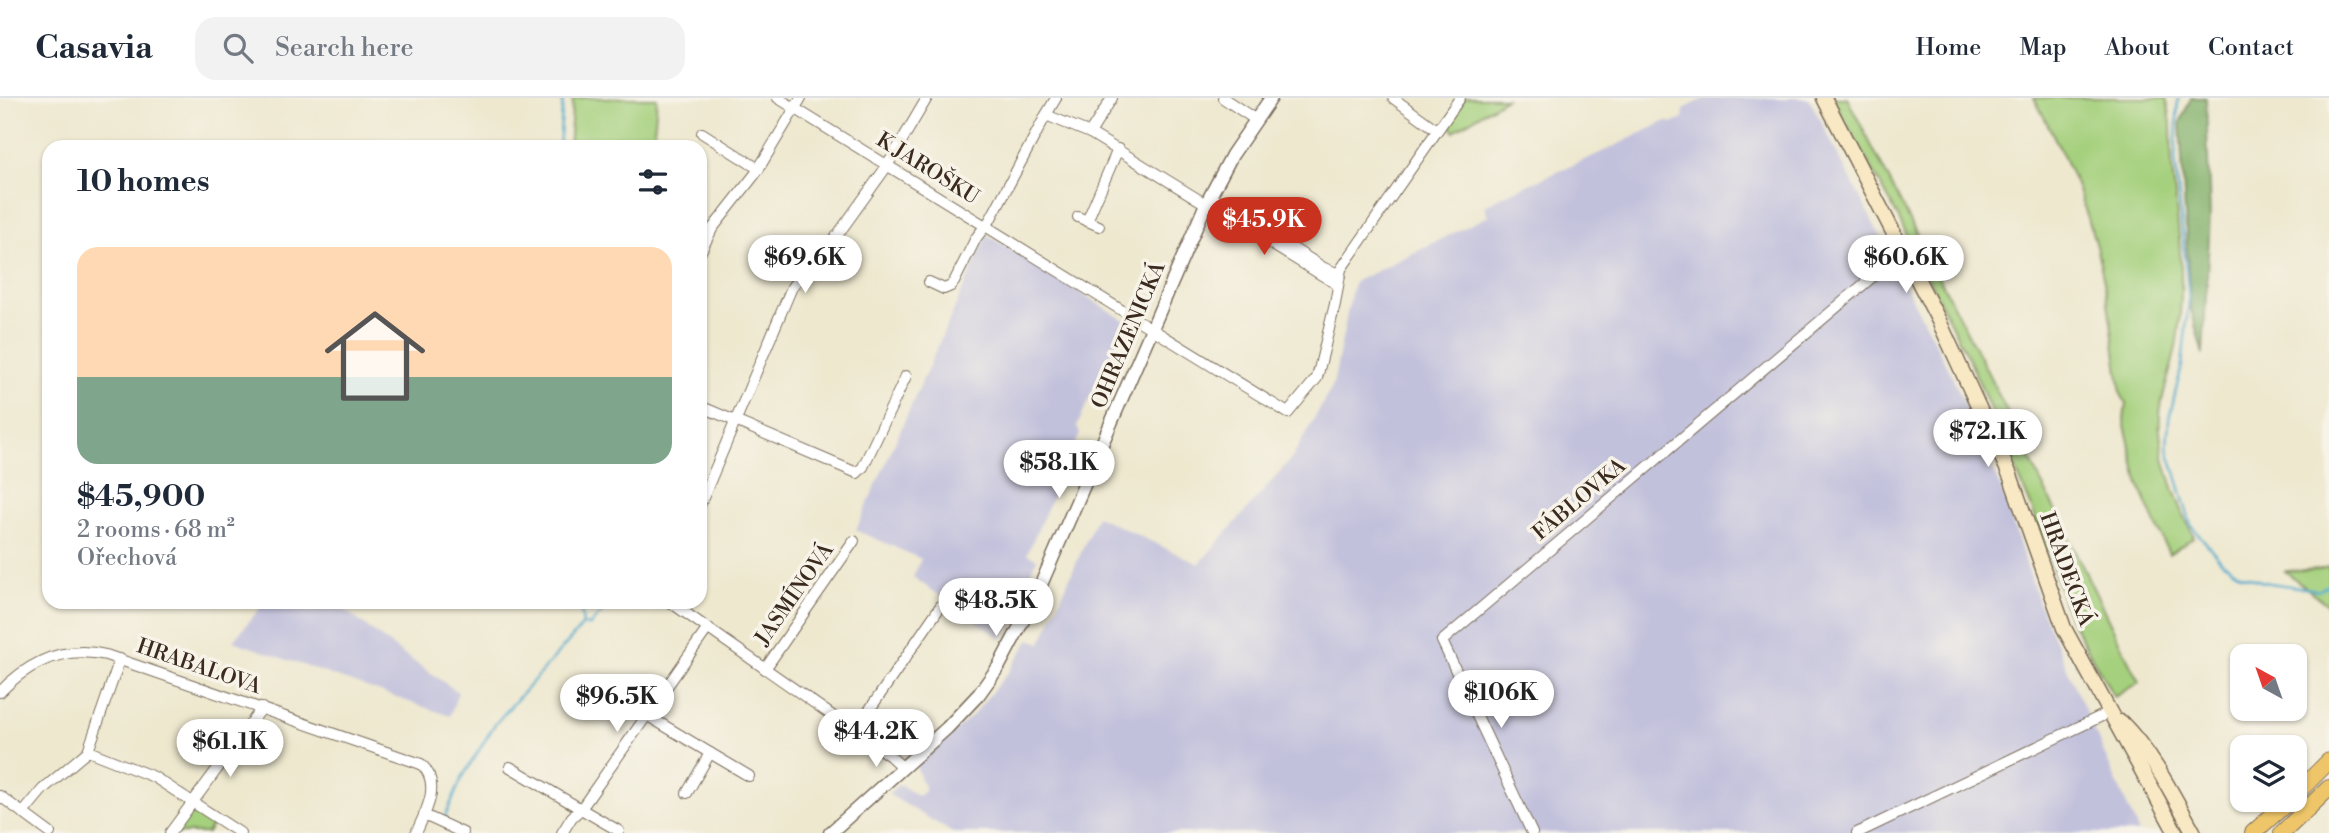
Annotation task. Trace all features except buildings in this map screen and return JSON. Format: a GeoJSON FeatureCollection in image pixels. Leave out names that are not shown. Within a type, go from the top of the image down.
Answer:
{"type":"FeatureCollection","features":[{"type":"Feature","properties":{"kind":"main road","name":"HRADECKÁ"},"geometry":{"type":"LineString","coordinates":[[1824,98],[1905,253],[2010,475],[2064,628],[2176,833]]}},
{"type":"Feature","properties":{"kind":"main road","name":"HRADECKÁ"},"geometry":{"type":"LineString","coordinates":[[2110,712],[2131,733],[2166,782],[2194,833]]}},
{"type":"Feature","properties":{"kind":"main road"},"geometry":{"type":"LineString","coordinates":[[2307,783],[2329,761]]}},
{"type":"Feature","properties":{"kind":"main road"},"geometry":{"type":"LineString","coordinates":[[2282,833],[2329,788]]}},
{"type":"Feature","properties":{"kind":"main road"},"geometry":{"type":"LineString","coordinates":[[2253,833],[2277,812]]}},
{"type":"Feature","properties":{"kind":"street","name":"K JAROŠKU"},"geometry":{"type":"LineString","coordinates":[[778,98],[1288,413],[1317,378],[1338,285]]}},
{"type":"Feature","properties":{"kind":"street"},"geometry":{"type":"LineString","coordinates":[[707,239],[759,169],[801,98]]}},
{"type":"Feature","properties":{"kind":"street"},"geometry":{"type":"LineString","coordinates":[[707,488],[792,287],[806,270],[821,258],[887,166],[927,98]]}},
{"type":"Feature","properties":{"kind":"street"},"geometry":{"type":"LineString","coordinates":[[985,227],[1056,98]]}},
{"type":"Feature","properties":{"kind":"street"},"geometry":{"type":"LineString","coordinates":[[1090,133],[1112,98]]}},
{"type":"Feature","properties":{"kind":"street"},"geometry":{"type":"LineString","coordinates":[[1223,98],[1256,120]]}},
{"type":"Feature","properties":{"kind":"street","name":"OHRAZENICKÁ"},"geometry":{"type":"LineString","coordinates":[[830,833],[947,729],[979,694],[1009,648],[1036,596],[1208,200],[1232,155],[1272,98]]}},
{"type":"Feature","properties":{"kind":"street"},"geometry":{"type":"LineString","coordinates":[[1393,98],[1437,130]]}},
{"type":"Feature","properties":{"kind":"street"},"geometry":{"type":"LineString","coordinates":[[1208,200],[1338,285],[1344,263],[1460,98]]}},
{"type":"Feature","properties":{"kind":"street"},"geometry":{"type":"LineString","coordinates":[[1046,115],[1090,133],[1320,266],[1339,274]]}},
{"type":"Feature","properties":{"kind":"street"},"geometry":{"type":"LineString","coordinates":[[702,133],[759,169]]}},
{"type":"Feature","properties":{"kind":"street"},"geometry":{"type":"LineString","coordinates":[[1099,226],[1083,219],[1118,149]]}},
{"type":"Feature","properties":{"kind":"street","name":"K JAROŠKU"},"geometry":{"type":"LineString","coordinates":[[929,282],[944,289],[951,286],[976,237],[985,227]]}},
{"type":"Feature","properties":{"kind":"street","name":"FÁBLOVKA"},"geometry":{"type":"LineString","coordinates":[[1532,833],[1442,641],[1889,262],[1905,253]]}},
{"type":"Feature","properties":{"kind":"street"},"geometry":{"type":"LineString","coordinates":[[707,409],[857,473],[863,467],[906,376]]}},
{"type":"Feature","properties":{"kind":"street","name":"JASMÍNOVÁ"},"geometry":{"type":"LineString","coordinates":[[765,668],[854,541]]}},
{"type":"Feature","properties":{"kind":"street"},"geometry":{"type":"LineString","coordinates":[[855,731],[942,604]]}},
{"type":"Feature","properties":{"kind":"street"},"geometry":{"type":"LineString","coordinates":[[680,609],[855,731],[903,768]]}},
{"type":"Feature","properties":{"kind":"street"},"geometry":{"type":"LineString","coordinates":[[562,833],[648,717],[708,628]]}},
{"type":"Feature","properties":{"kind":"street","name":"HRABALOVA"},"geometry":{"type":"LineString","coordinates":[[0,692],[26,669],[56,654],[88,651],[120,659],[417,761],[428,772],[431,792],[425,815]]}},
{"type":"Feature","properties":{"kind":"street"},"geometry":{"type":"LineString","coordinates":[[23,813],[43,789],[89,751],[120,659]]}},
{"type":"Feature","properties":{"kind":"street"},"geometry":{"type":"LineString","coordinates":[[576,713],[589,690],[595,686],[602,688],[749,776]]}},
{"type":"Feature","properties":{"kind":"street"},"geometry":{"type":"LineString","coordinates":[[170,833],[262,708]]}},
{"type":"Feature","properties":{"kind":"street"},"geometry":{"type":"LineString","coordinates":[[1857,833],[2110,712]]}},
{"type":"Feature","properties":{"kind":"street"},"geometry":{"type":"LineString","coordinates":[[89,751],[154,777],[240,833]]}},
{"type":"Feature","properties":{"kind":"street"},"geometry":{"type":"LineString","coordinates":[[687,793],[710,753]]}},
{"type":"Feature","properties":{"kind":"street"},"geometry":{"type":"LineString","coordinates":[[510,767],[619,831]]}},
{"type":"Feature","properties":{"kind":"street"},"geometry":{"type":"LineString","coordinates":[[0,796],[50,833]]}},
{"type":"Feature","properties":{"kind":"street"},"geometry":{"type":"LineString","coordinates":[[416,833],[425,815],[463,833]]}},
{"type":"Feature","properties":{"kind":"shaded area"},"geometry":{"type":"Polygon","coordinates":[[[1705,98],[1809,98],[1952,376],[2001,489],[2040,606],[2139,833],[953,833],[888,794],[899,784],[918,796],[925,790],[916,766],[972,716],[1009,671],[1030,639],[1041,643],[1097,516],[1199,564],[1292,458],[1333,385],[1352,289],[1356,281],[1488,216],[1484,206],[1500,197],[1666,121],[1673,123],[1683,119],[1684,109],[1705,98]]]}},
{"type":"Feature","properties":{"kind":"shaded area"},"geometry":{"type":"Polygon","coordinates":[[[987,235],[1129,323],[1102,385],[1094,388],[1077,426],[1080,434],[1027,554],[1037,559],[1031,570],[1033,578],[1023,603],[1002,639],[913,577],[921,559],[856,530],[987,235]]]}},
{"type":"Feature","properties":{"kind":"shaded area"},"geometry":{"type":"Polygon","coordinates":[[[259,609],[343,609],[458,692],[450,716],[233,641],[259,609]]]}},
{"type":"Feature","properties":{"kind":"green space"},"geometry":{"type":"Polygon","coordinates":[[[573,98],[657,98],[654,140],[570,140],[573,98]]]}},
{"type":"Feature","properties":{"kind":"green space"},"geometry":{"type":"Polygon","coordinates":[[[1465,98],[1506,98],[1454,131],[1449,122],[1465,98]]]}},
{"type":"Feature","properties":{"kind":"green space"},"geometry":{"type":"Polygon","coordinates":[[[1832,98],[1847,98],[1986,369],[2139,682],[2114,697],[2069,616],[2030,503],[1972,366],[1891,203],[1832,98]]]}},
{"type":"Feature","properties":{"kind":"green space"},"geometry":{"type":"Polygon","coordinates":[[[2034,98],[2166,98],[2171,125],[2181,302],[2176,347],[2161,410],[2160,431],[2168,472],[2194,537],[2169,554],[2139,485],[2124,421],[2126,403],[2121,394],[2105,288],[2090,225],[2065,160],[2034,98]]]}},
{"type":"Feature","properties":{"kind":"green space"},"geometry":{"type":"Polygon","coordinates":[[[2191,98],[2206,98],[2210,216],[2203,355],[2190,305],[2180,123],[2191,98]]]}},
{"type":"Feature","properties":{"kind":"green space"},"geometry":{"type":"Polygon","coordinates":[[[2329,567],[2329,606],[2285,571],[2321,569],[2329,567]]]}},
{"type":"Feature","properties":{"kind":"green space"},"geometry":{"type":"Polygon","coordinates":[[[195,811],[210,819],[212,825],[207,833],[173,833],[190,812],[195,811]]]}},
{"type":"Feature","properties":{"kind":"waterway"},"geometry":{"type":"LineString","coordinates":[[560,140],[563,98]]}},
{"type":"Feature","properties":{"kind":"waterway"},"geometry":{"type":"LineString","coordinates":[[2178,98],[2175,158],[2189,300],[2182,365],[2169,419],[2167,446],[2191,525],[2222,562],[2239,573],[2263,582],[2318,590],[2329,585]]}},
{"type":"Feature","properties":{"kind":"waterway"},"geometry":{"type":"LineString","coordinates":[[443,821],[462,778],[495,724],[583,625],[581,609]]}},
{"type":"Feature","properties":{"kind":"waterway"},"geometry":{"type":"LineString","coordinates":[[583,625],[590,625],[605,609]]}}]}
